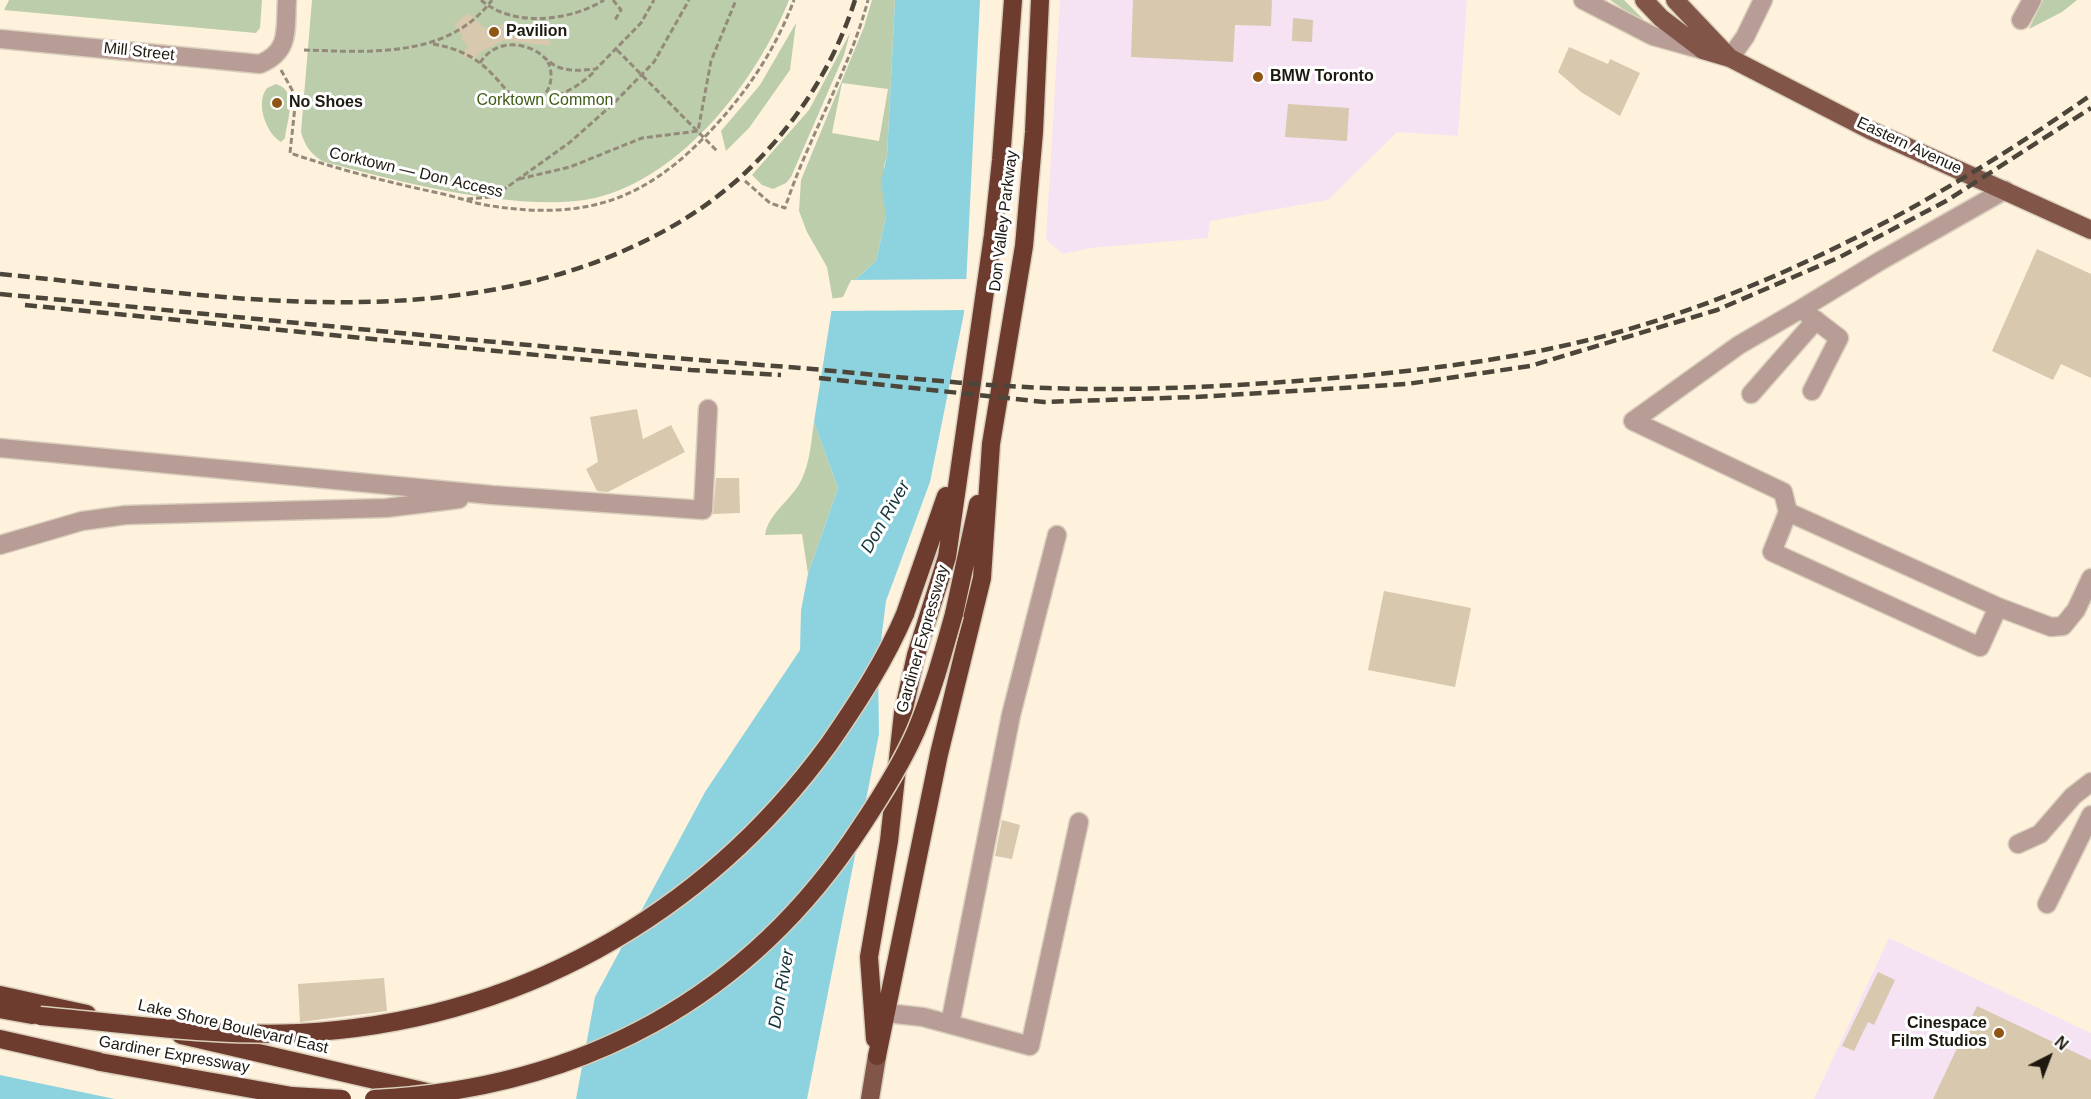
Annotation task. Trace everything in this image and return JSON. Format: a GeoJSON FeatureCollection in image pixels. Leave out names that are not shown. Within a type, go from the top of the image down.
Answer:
{"type":"FeatureCollection","features":[{"type":"Feature","properties":{"kind":"highway","name":"Don Valley Parkway"},"geometry":{"type":"LineString","coordinates":[[964,431],[1000,171],[1013,0]]}},
{"type":"Feature","properties":{"kind":"highway","name":"Don Valley Parkway"},"geometry":{"type":"LineString","coordinates":[[991,444],[1024,246],[1034,132],[1040,0]]}},
{"type":"Feature","properties":{"kind":"highway"},"geometry":{"type":"LineString","coordinates":[[0,1008],[40,1016],[176,1030],[261,1034],[340,1030],[451,1010],[508,990],[586,956],[624,936],[702,881],[777,810],[859,701],[892,646],[905,614],[939,521],[964,431]]}},
{"type":"Feature","properties":{"kind":"highway"},"geometry":{"type":"LineString","coordinates":[[877,1056],[868,978],[869,957],[889,841],[903,712],[916,655],[947,557],[964,431]]}},
{"type":"Feature","properties":{"kind":"highway"},"geometry":{"type":"LineString","coordinates":[[877,1056],[939,754],[982,579],[991,444]]}},
{"type":"Feature","properties":{"kind":"highway","name":"Gardiner Expressway"},"geometry":{"type":"LineString","coordinates":[[374,1099],[473,1088],[555,1066],[611,1046],[670,1016],[730,972],[783,925],[838,861],[882,794],[916,731],[954,614],[991,444]]}},
{"type":"Feature","properties":{"kind":"highway","name":"Lake Shore Boulevard East"},"geometry":{"type":"LineString","coordinates":[[0,995],[392,1082],[457,1099]]}},
{"type":"Feature","properties":{"kind":"highway"},"geometry":{"type":"LineString","coordinates":[[0,1040],[266,1099]]}},
{"type":"Feature","properties":{"kind":"highway","name":"Gardiner Expressway"},"geometry":{"type":"LineString","coordinates":[[0,1040],[292,1096],[342,1099]]}},
{"type":"Feature","properties":{"kind":"main road","name":"Eastern Avenue"},"geometry":{"type":"LineString","coordinates":[[1644,0],[1660,18],[1703,50],[1730,58],[1870,130],[2091,230]]}},
{"type":"Feature","properties":{"kind":"main road","name":"Eastern Avenue"},"geometry":{"type":"LineString","coordinates":[[1675,0],[1730,58]]}},
{"type":"Feature","properties":{"kind":"main road"},"geometry":{"type":"LineString","coordinates":[[870,1099],[877,1056]]}},
{"type":"Feature","properties":{"kind":"street","name":"Mill Street"},"geometry":{"type":"LineString","coordinates":[[0,39],[254,64],[276,57],[284,45],[287,0]]}},
{"type":"Feature","properties":{"kind":"street"},"geometry":{"type":"LineString","coordinates":[[1583,0],[1653,36],[1703,50]]}},
{"type":"Feature","properties":{"kind":"street"},"geometry":{"type":"LineString","coordinates":[[1730,58],[1745,38],[1763,0]]}},
{"type":"Feature","properties":{"kind":"street"},"geometry":{"type":"LineString","coordinates":[[2022,20],[2032,0]]}},
{"type":"Feature","properties":{"kind":"street"},"geometry":{"type":"LineString","coordinates":[[1998,607],[1980,647],[1772,552],[1788,512],[1783,492],[1634,421],[1739,345],[1809,315],[1880,261],[2005,190]]}},
{"type":"Feature","properties":{"kind":"street"},"geometry":{"type":"LineString","coordinates":[[1809,315],[1839,338],[1812,391]]}},
{"type":"Feature","properties":{"kind":"street"},"geometry":{"type":"LineString","coordinates":[[1751,394],[1809,315]]}},
{"type":"Feature","properties":{"kind":"street"},"geometry":{"type":"LineString","coordinates":[[0,448],[492,495],[703,510],[708,409]]}},
{"type":"Feature","properties":{"kind":"street"},"geometry":{"type":"LineString","coordinates":[[0,545],[82,521],[126,514],[386,508],[492,495]]}},
{"type":"Feature","properties":{"kind":"street"},"geometry":{"type":"LineString","coordinates":[[1788,512],[1998,607],[2051,627],[2063,626],[2076,610],[2091,578]]}},
{"type":"Feature","properties":{"kind":"street"},"geometry":{"type":"LineString","coordinates":[[950,1024],[1011,715],[1057,535]]}},
{"type":"Feature","properties":{"kind":"street"},"geometry":{"type":"LineString","coordinates":[[2018,844],[2040,834],[2073,796],[2091,782]]}},
{"type":"Feature","properties":{"kind":"street"},"geometry":{"type":"LineString","coordinates":[[2047,904],[2091,815]]}},
{"type":"Feature","properties":{"kind":"street"},"geometry":{"type":"LineString","coordinates":[[886,1013],[923,1017],[1030,1046],[1080,822]]}},
{"type":"Feature","properties":{"kind":"path"},"geometry":{"type":"LineString","coordinates":[[482,0],[488,6],[507,13],[542,19],[573,14],[603,0]]}},
{"type":"Feature","properties":{"kind":"path"},"geometry":{"type":"LineString","coordinates":[[304,50],[381,51],[431,44],[470,23],[492,0]]}},
{"type":"Feature","properties":{"kind":"path"},"geometry":{"type":"LineString","coordinates":[[613,0],[622,14],[615,20]]}},
{"type":"Feature","properties":{"kind":"path"},"geometry":{"type":"LineString","coordinates":[[431,44],[457,50],[480,63],[513,95],[540,100],[558,95],[596,69],[641,23],[654,0]]}},
{"type":"Feature","properties":{"kind":"path"},"geometry":{"type":"LineString","coordinates":[[465,199],[494,196],[569,143],[654,62],[689,0]]}},
{"type":"Feature","properties":{"kind":"path"},"geometry":{"type":"LineString","coordinates":[[698,131],[711,61],[736,0]]}},
{"type":"Feature","properties":{"kind":"path","name":"Corktown — Don Access"},"geometry":{"type":"LineString","coordinates":[[284,76],[293,89],[296,102],[290,153],[359,174],[494,207],[548,210],[597,206],[642,188],[669,172],[705,138],[755,77],[783,29],[794,0]]}},
{"type":"Feature","properties":{"kind":"path"},"geometry":{"type":"LineString","coordinates":[[745,181],[770,203],[785,208],[816,128],[845,64],[868,0]]}},
{"type":"Feature","properties":{"kind":"path"},"geometry":{"type":"LineString","coordinates":[[480,63],[490,51],[510,45],[531,49],[548,60],[571,70],[596,69]]}},
{"type":"Feature","properties":{"kind":"path"},"geometry":{"type":"LineString","coordinates":[[617,50],[718,152]]}},
{"type":"Feature","properties":{"kind":"path"},"geometry":{"type":"LineString","coordinates":[[540,100],[550,86],[551,69],[548,60]]}},
{"type":"Feature","properties":{"kind":"path"},"geometry":{"type":"LineString","coordinates":[[519,179],[570,167],[642,138],[698,131]]}},
{"type":"Feature","properties":{"kind":"shaded area","name":"BMW Toronto"},"geometry":{"type":"Polygon","coordinates":[[[1060,0],[1467,0],[1458,136],[1397,132],[1328,200],[1210,221],[1208,238],[1090,248],[1063,254],[1046,240],[1060,0]]]}},
{"type":"Feature","properties":{"kind":"shaded area"},"geometry":{"type":"Polygon","coordinates":[[[1889,938],[2091,1033],[2091,1099],[1814,1099],[1889,938]]]}},
{"type":"Feature","properties":{"kind":"green space"},"geometry":{"type":"Polygon","coordinates":[[[9,0],[262,0],[260,28],[256,33],[4,10],[9,0]]]}},
{"type":"Feature","properties":{"kind":"green space","name":"Corktown Common"},"geometry":{"type":"Polygon","coordinates":[[[312,0],[789,0],[758,62],[713,121],[687,147],[658,169],[627,187],[595,198],[565,202],[532,202],[496,199],[421,186],[322,161],[308,149],[301,132],[312,0]]]}},
{"type":"Feature","properties":{"kind":"green space"},"geometry":{"type":"Polygon","coordinates":[[[872,0],[895,0],[887,156],[884,166],[886,216],[876,261],[855,280],[845,300],[833,301],[827,267],[807,232],[799,211],[801,180],[864,27],[872,0]],[[842,83],[832,133],[879,141],[888,89],[842,83]]]}},
{"type":"Feature","properties":{"kind":"green space"},"geometry":{"type":"Polygon","coordinates":[[[1610,0],[1624,0],[1643,19],[1642,22],[1610,0]]]}},
{"type":"Feature","properties":{"kind":"green space"},"geometry":{"type":"Polygon","coordinates":[[[2043,0],[2077,0],[2062,12],[2029,29],[2043,0]]]}},
{"type":"Feature","properties":{"kind":"green space"},"geometry":{"type":"Polygon","coordinates":[[[796,23],[790,70],[749,128],[726,151],[721,131],[760,85],[796,23]]]}},
{"type":"Feature","properties":{"kind":"green space"},"geometry":{"type":"Polygon","coordinates":[[[850,33],[844,55],[791,177],[786,183],[773,189],[762,185],[752,175],[809,110],[850,33]]]}},
{"type":"Feature","properties":{"kind":"green space"},"geometry":{"type":"Polygon","coordinates":[[[276,84],[287,93],[290,107],[285,138],[281,142],[271,132],[262,109],[267,88],[276,84]]]}},
{"type":"Feature","properties":{"kind":"green space"},"geometry":{"type":"Polygon","coordinates":[[[814,422],[838,488],[808,574],[802,534],[765,535],[770,520],[801,481],[810,452],[814,422]]]}},
{"type":"Feature","properties":{"kind":"water","name":"Don River"},"geometry":{"type":"Polygon","coordinates":[[[895,0],[980,0],[964,313],[930,482],[886,601],[878,665],[879,734],[807,1099],[576,1099],[595,997],[705,792],[800,650],[801,610],[808,574],[838,488],[814,422],[833,301],[845,299],[855,280],[876,261],[886,216],[881,182],[887,156],[895,0]]]}},
{"type":"Feature","properties":{"kind":"water"},"geometry":{"type":"Polygon","coordinates":[[[0,1075],[115,1099],[0,1099],[0,1075]]]}},
{"type":"Feature","properties":{"kind":"pier"},"geometry":{"type":"Polygon","coordinates":[[[970,279],[967,310],[828,311],[830,299],[843,297],[851,280],[970,279]]]}},
{"type":"Feature","properties":{"kind":"building","name":"BMW Toronto"},"geometry":{"type":"Polygon","coordinates":[[[1133,0],[1272,0],[1271,26],[1235,25],[1233,62],[1131,57],[1133,0]]]}},
{"type":"Feature","properties":{"kind":"building","name":"Pavilion"},"geometry":{"type":"Polygon","coordinates":[[[468,13],[485,28],[505,24],[551,41],[549,46],[505,40],[482,51],[474,60],[462,56],[468,46],[461,39],[463,37],[454,24],[468,13]]]}},
{"type":"Feature","properties":{"kind":"building"},"geometry":{"type":"Polygon","coordinates":[[[1293,18],[1313,20],[1312,42],[1292,41],[1293,18]]]}},
{"type":"Feature","properties":{"kind":"building"},"geometry":{"type":"Polygon","coordinates":[[[1569,47],[1608,64],[1610,59],[1640,73],[1620,116],[1581,92],[1558,72],[1569,47]]]}},
{"type":"Feature","properties":{"kind":"building"},"geometry":{"type":"Polygon","coordinates":[[[1288,104],[1349,108],[1347,141],[1285,137],[1288,104]]]}},
{"type":"Feature","properties":{"kind":"building"},"geometry":{"type":"Polygon","coordinates":[[[2037,249],[2091,274],[2091,378],[2061,364],[2053,380],[1992,351],[2037,249]]]}},
{"type":"Feature","properties":{"kind":"building"},"geometry":{"type":"Polygon","coordinates":[[[637,409],[643,439],[671,425],[685,452],[608,492],[597,491],[586,469],[598,462],[590,417],[637,409]]]}},
{"type":"Feature","properties":{"kind":"building"},"geometry":{"type":"Polygon","coordinates":[[[716,478],[739,478],[740,513],[713,514],[716,478]]]}},
{"type":"Feature","properties":{"kind":"building"},"geometry":{"type":"Polygon","coordinates":[[[1384,591],[1471,608],[1455,687],[1368,670],[1384,591]]]}},
{"type":"Feature","properties":{"kind":"building"},"geometry":{"type":"Polygon","coordinates":[[[1002,820],[1020,825],[1012,859],[995,856],[1002,820]]]}},
{"type":"Feature","properties":{"kind":"building"},"geometry":{"type":"Polygon","coordinates":[[[1878,972],[1895,980],[1874,1025],[1868,1022],[1854,1051],[1842,1046],[1878,972]]]}},
{"type":"Feature","properties":{"kind":"building"},"geometry":{"type":"Polygon","coordinates":[[[384,978],[387,1011],[300,1022],[298,984],[384,978]]]}},
{"type":"Feature","properties":{"kind":"building","name":"Cinespace Film Studios"},"geometry":{"type":"Polygon","coordinates":[[[1977,1006],[2091,1060],[2091,1099],[1933,1099],[1977,1006]]]}},
{"type":"Feature","properties":{"kind":"railway"},"geometry":{"type":"LineString","coordinates":[[0,274],[222,297],[370,302],[443,297],[516,285],[588,265],[631,248],[671,227],[710,202],[745,173],[780,135],[811,94],[836,48],[855,0]]}},
{"type":"Feature","properties":{"kind":"railway"},"geometry":{"type":"LineString","coordinates":[[0,294],[492,342],[1015,387],[1172,388],[1376,374],[1454,365],[1570,344],[1672,315],[1736,292],[1860,236],[1920,203],[1978,169],[2091,95]]}},
{"type":"Feature","properties":{"kind":"railway"},"geometry":{"type":"LineString","coordinates":[[819,378],[1044,402],[1196,397],[1407,384],[1530,366],[1717,310],[1840,257],[1946,201],[2091,108]]}},
{"type":"Feature","properties":{"kind":"railway"},"geometry":{"type":"LineString","coordinates":[[25,305],[691,370],[781,375]]}},
{"type":"Feature","properties":{"kind":"place","name":"Pavilion"},"geometry":{"type":"Point","coordinates":[494,32]}},
{"type":"Feature","properties":{"kind":"place","name":"BMW Toronto"},"geometry":{"type":"Point","coordinates":[1258,77]}},
{"type":"Feature","properties":{"kind":"place","name":"No Shoes"},"geometry":{"type":"Point","coordinates":[277,103]}},
{"type":"Feature","properties":{"kind":"place","name":"Cinespace Film Studios"},"geometry":{"type":"Point","coordinates":[1999,1033]}}]}
